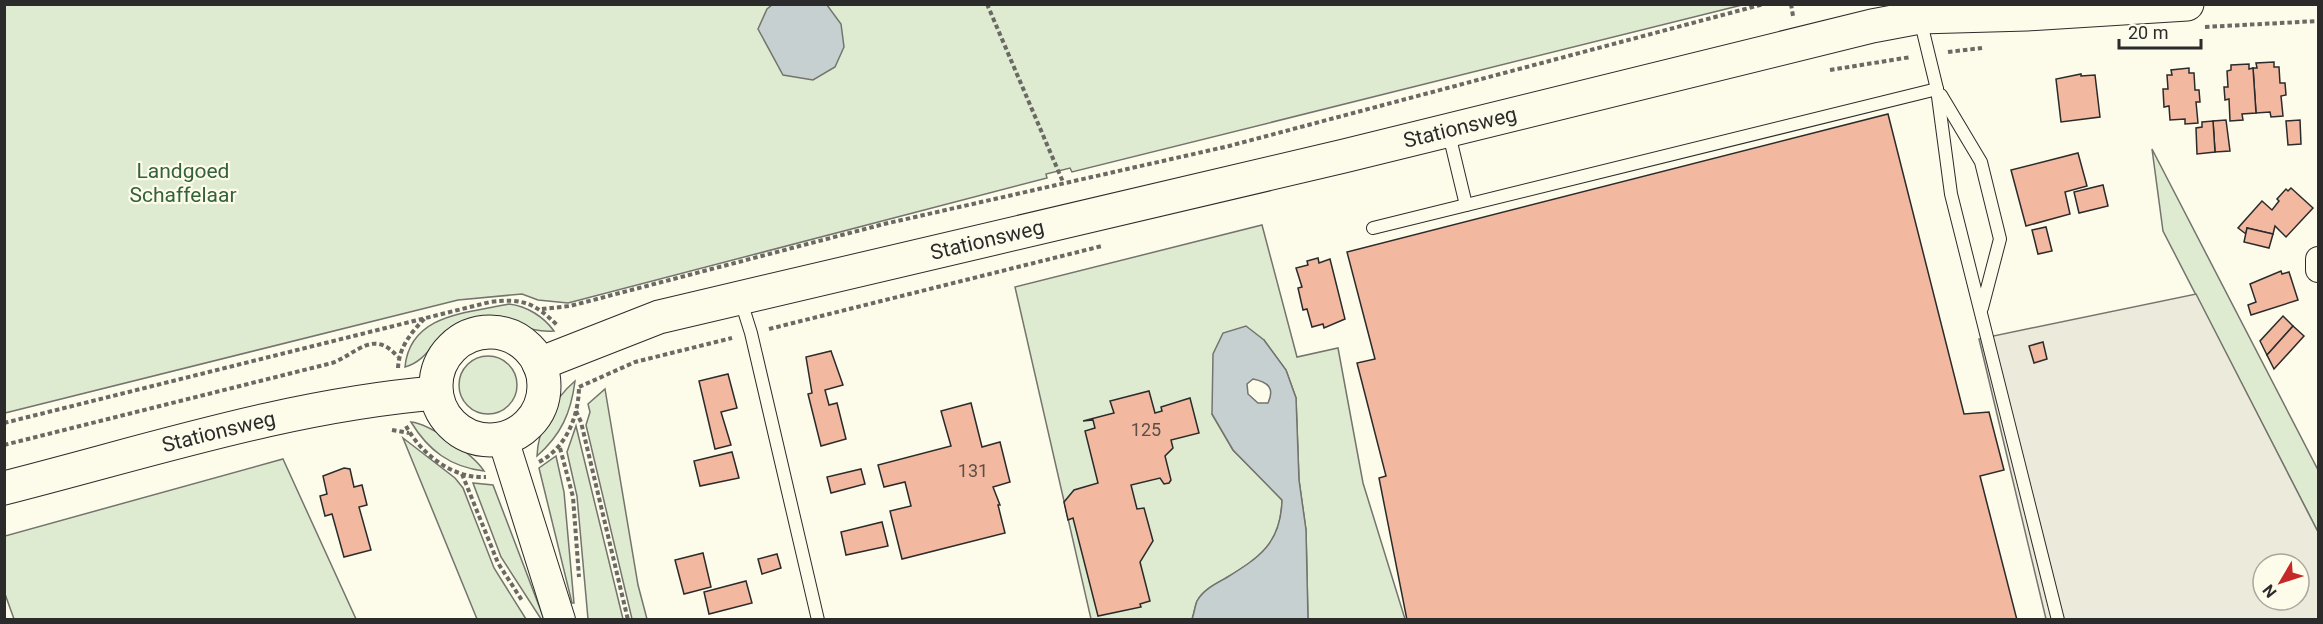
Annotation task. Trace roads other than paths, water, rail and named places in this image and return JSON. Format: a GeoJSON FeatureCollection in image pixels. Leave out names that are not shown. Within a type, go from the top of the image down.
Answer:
{"type":"FeatureCollection","features":[{"type":"Feature","properties":{"kind":"main road","name":"Stationsweg"},"geometry":{"type":"LineString","coordinates":[[539,364],[659,317],[1836,34],[1920,17],[2027,14],[2187,4]]}},
{"type":"Feature","properties":{"kind":"main road"},"geometry":{"type":"LineString","coordinates":[[483,332],[500,333],[516,339],[530,349],[539,364],[543,379],[543,395],[530,423],[517,433],[503,439],[488,440],[459,431],[444,414],[436,393],[437,376],[442,360],[453,346],[467,337],[483,332]]}},
{"type":"Feature","properties":{"kind":"main road","name":"Stationsweg"},"geometry":{"type":"LineString","coordinates":[[4,488],[283,417],[346,404],[436,393]]}},
{"type":"Feature","properties":{"kind":"street"},"geometry":{"type":"LineString","coordinates":[[2319,259],[2319,270]]}},
{"type":"Feature","properties":{"kind":"street"},"geometry":{"type":"LineString","coordinates":[[503,439],[560,620]]}},
{"type":"Feature","properties":{"kind":"lane"},"geometry":{"type":"LineString","coordinates":[[1920,17],[1937,89],[1951,194],[1982,310],[2058,620]]}},
{"type":"Feature","properties":{"kind":"lane"},"geometry":{"type":"LineString","coordinates":[[1373,228],[1937,89]]}},
{"type":"Feature","properties":{"kind":"lane"},"geometry":{"type":"LineString","coordinates":[[1937,89],[1981,162],[2000,239],[1982,310]]}},
{"type":"Feature","properties":{"kind":"lane"},"geometry":{"type":"LineString","coordinates":[[1448,129],[1466,205]]}},
{"type":"Feature","properties":{"kind":"lane"},"geometry":{"type":"LineString","coordinates":[[740,297],[818,620]]}},
{"type":"Feature","properties":{"kind":"park label","name":"Landgoed Schaffelaar"},"geometry":{"type":"Point","coordinates":[183,183]}}]}
